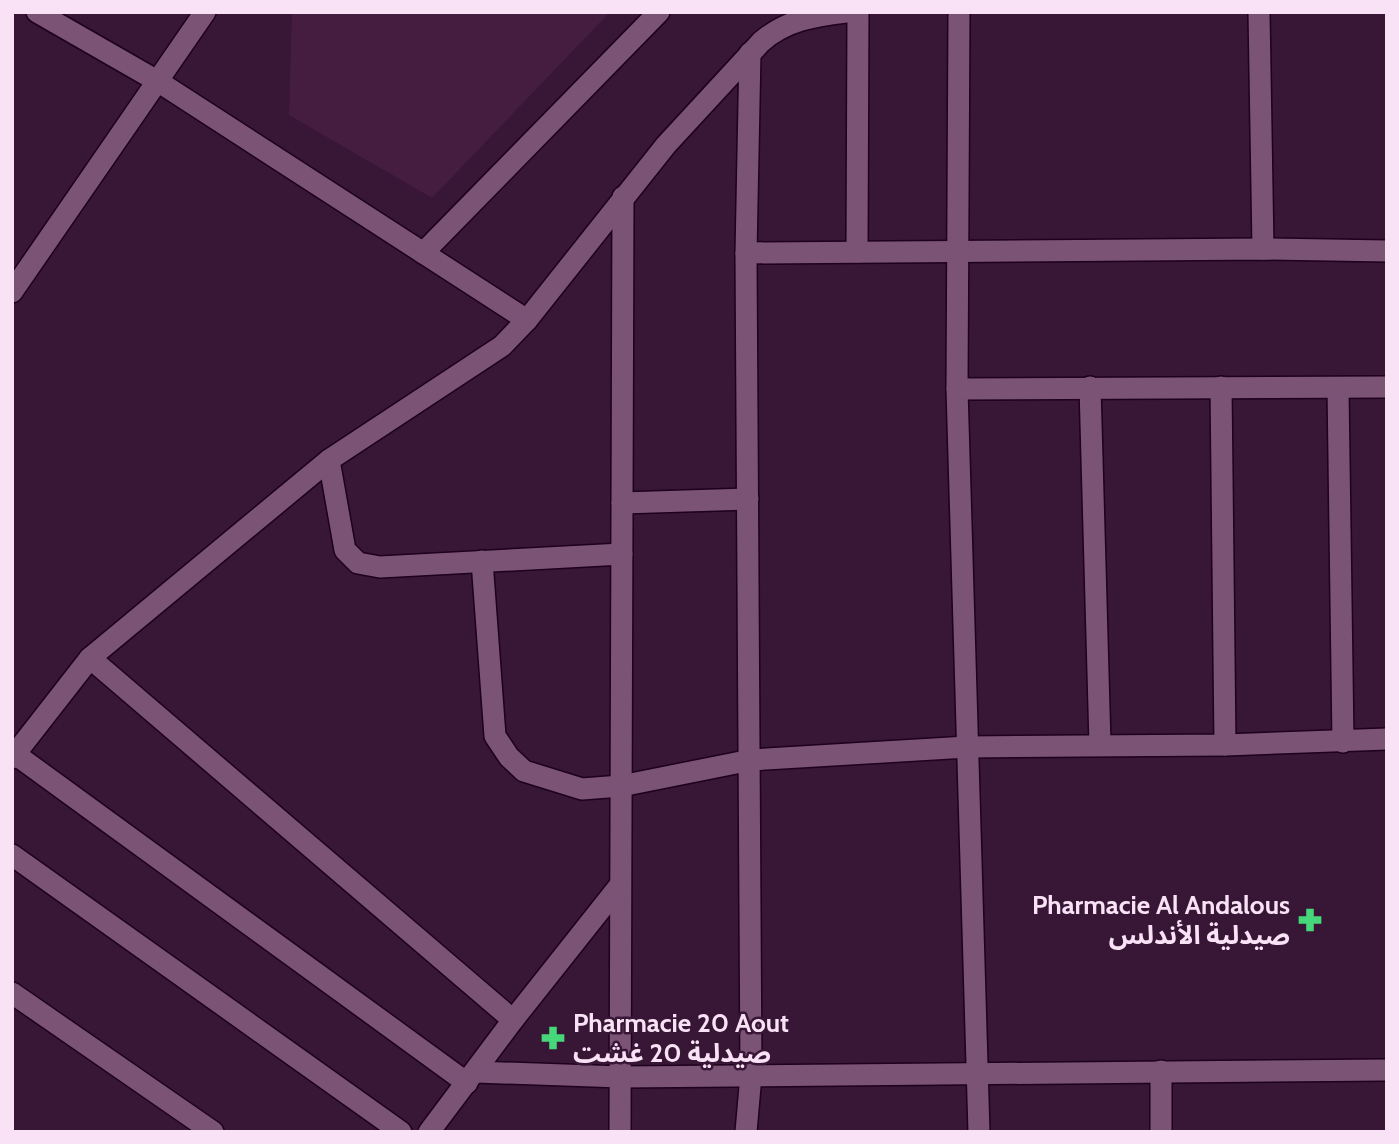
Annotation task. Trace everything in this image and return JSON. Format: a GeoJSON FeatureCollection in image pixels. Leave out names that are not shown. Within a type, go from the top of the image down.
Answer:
{"type":"FeatureCollection","features":[{"type":"Feature","properties":{"kind":"street"},"geometry":{"type":"LineString","coordinates":[[37,12],[159,82],[527,320]]}},
{"type":"Feature","properties":{"kind":"street"},"geometry":{"type":"LineString","coordinates":[[12,292],[205,12]]}},
{"type":"Feature","properties":{"kind":"street"},"geometry":{"type":"LineString","coordinates":[[423,253],[659,12]]}},
{"type":"Feature","properties":{"kind":"street"},"geometry":{"type":"LineString","coordinates":[[846,12],[811,17],[778,28],[750,53],[623,197],[527,320],[502,346],[329,460],[90,658],[14,756],[472,1077],[1387,1070]]}},
{"type":"Feature","properties":{"kind":"street"},"geometry":{"type":"LineString","coordinates":[[858,12],[858,252]]}},
{"type":"Feature","properties":{"kind":"street"},"geometry":{"type":"LineString","coordinates":[[959,12],[957,389],[979,1132]]}},
{"type":"Feature","properties":{"kind":"street"},"geometry":{"type":"LineString","coordinates":[[1259,12],[1264,249]]}},
{"type":"Feature","properties":{"kind":"street"},"geometry":{"type":"LineString","coordinates":[[746,1132],[751,1075],[746,253],[750,53]]}},
{"type":"Feature","properties":{"kind":"street"},"geometry":{"type":"LineString","coordinates":[[620,1132],[623,197]]}},
{"type":"Feature","properties":{"kind":"street"},"geometry":{"type":"LineString","coordinates":[[746,253],[1264,249],[1387,251]]}},
{"type":"Feature","properties":{"kind":"street"},"geometry":{"type":"LineString","coordinates":[[1090,387],[1100,744]]}},
{"type":"Feature","properties":{"kind":"street"},"geometry":{"type":"LineString","coordinates":[[1221,387],[1225,745]]}},
{"type":"Feature","properties":{"kind":"street"},"geometry":{"type":"LineString","coordinates":[[957,389],[1387,387]]}},
{"type":"Feature","properties":{"kind":"street"},"geometry":{"type":"LineString","coordinates":[[1338,388],[1343,742]]}},
{"type":"Feature","properties":{"kind":"street"},"geometry":{"type":"LineString","coordinates":[[329,460],[345,550],[358,563],[380,567],[622,554]]}},
{"type":"Feature","properties":{"kind":"street"},"geometry":{"type":"LineString","coordinates":[[622,503],[748,499]]}},
{"type":"Feature","properties":{"kind":"street"},"geometry":{"type":"LineString","coordinates":[[482,561],[495,736],[509,757],[524,771],[582,789],[621,786],[751,760],[967,747],[1225,745],[1387,740]]}},
{"type":"Feature","properties":{"kind":"street"},"geometry":{"type":"LineString","coordinates":[[90,658],[513,1020]]}},
{"type":"Feature","properties":{"kind":"street"},"geometry":{"type":"LineString","coordinates":[[12,855],[401,1132]]}},
{"type":"Feature","properties":{"kind":"street"},"geometry":{"type":"LineString","coordinates":[[429,1132],[620,885]]}},
{"type":"Feature","properties":{"kind":"street"},"geometry":{"type":"LineString","coordinates":[[12,993],[213,1132]]}},
{"type":"Feature","properties":{"kind":"street"},"geometry":{"type":"LineString","coordinates":[[1161,1072],[1161,1132]]}},
{"type":"Feature","properties":{"kind":"shaded area"},"geometry":{"type":"Polygon","coordinates":[[[292,12],[610,12],[432,198],[289,115],[292,12]]]}},
{"type":"Feature","properties":{"kind":"place","name":"Pharmacie Al Andalous صيدلية الأندلس"},"geometry":{"type":"Point","coordinates":[1310,920]}},
{"type":"Feature","properties":{"kind":"place","name":"Pharmacie 20 Aout صيدلية 20 غشت"},"geometry":{"type":"Point","coordinates":[553,1038]}}]}
